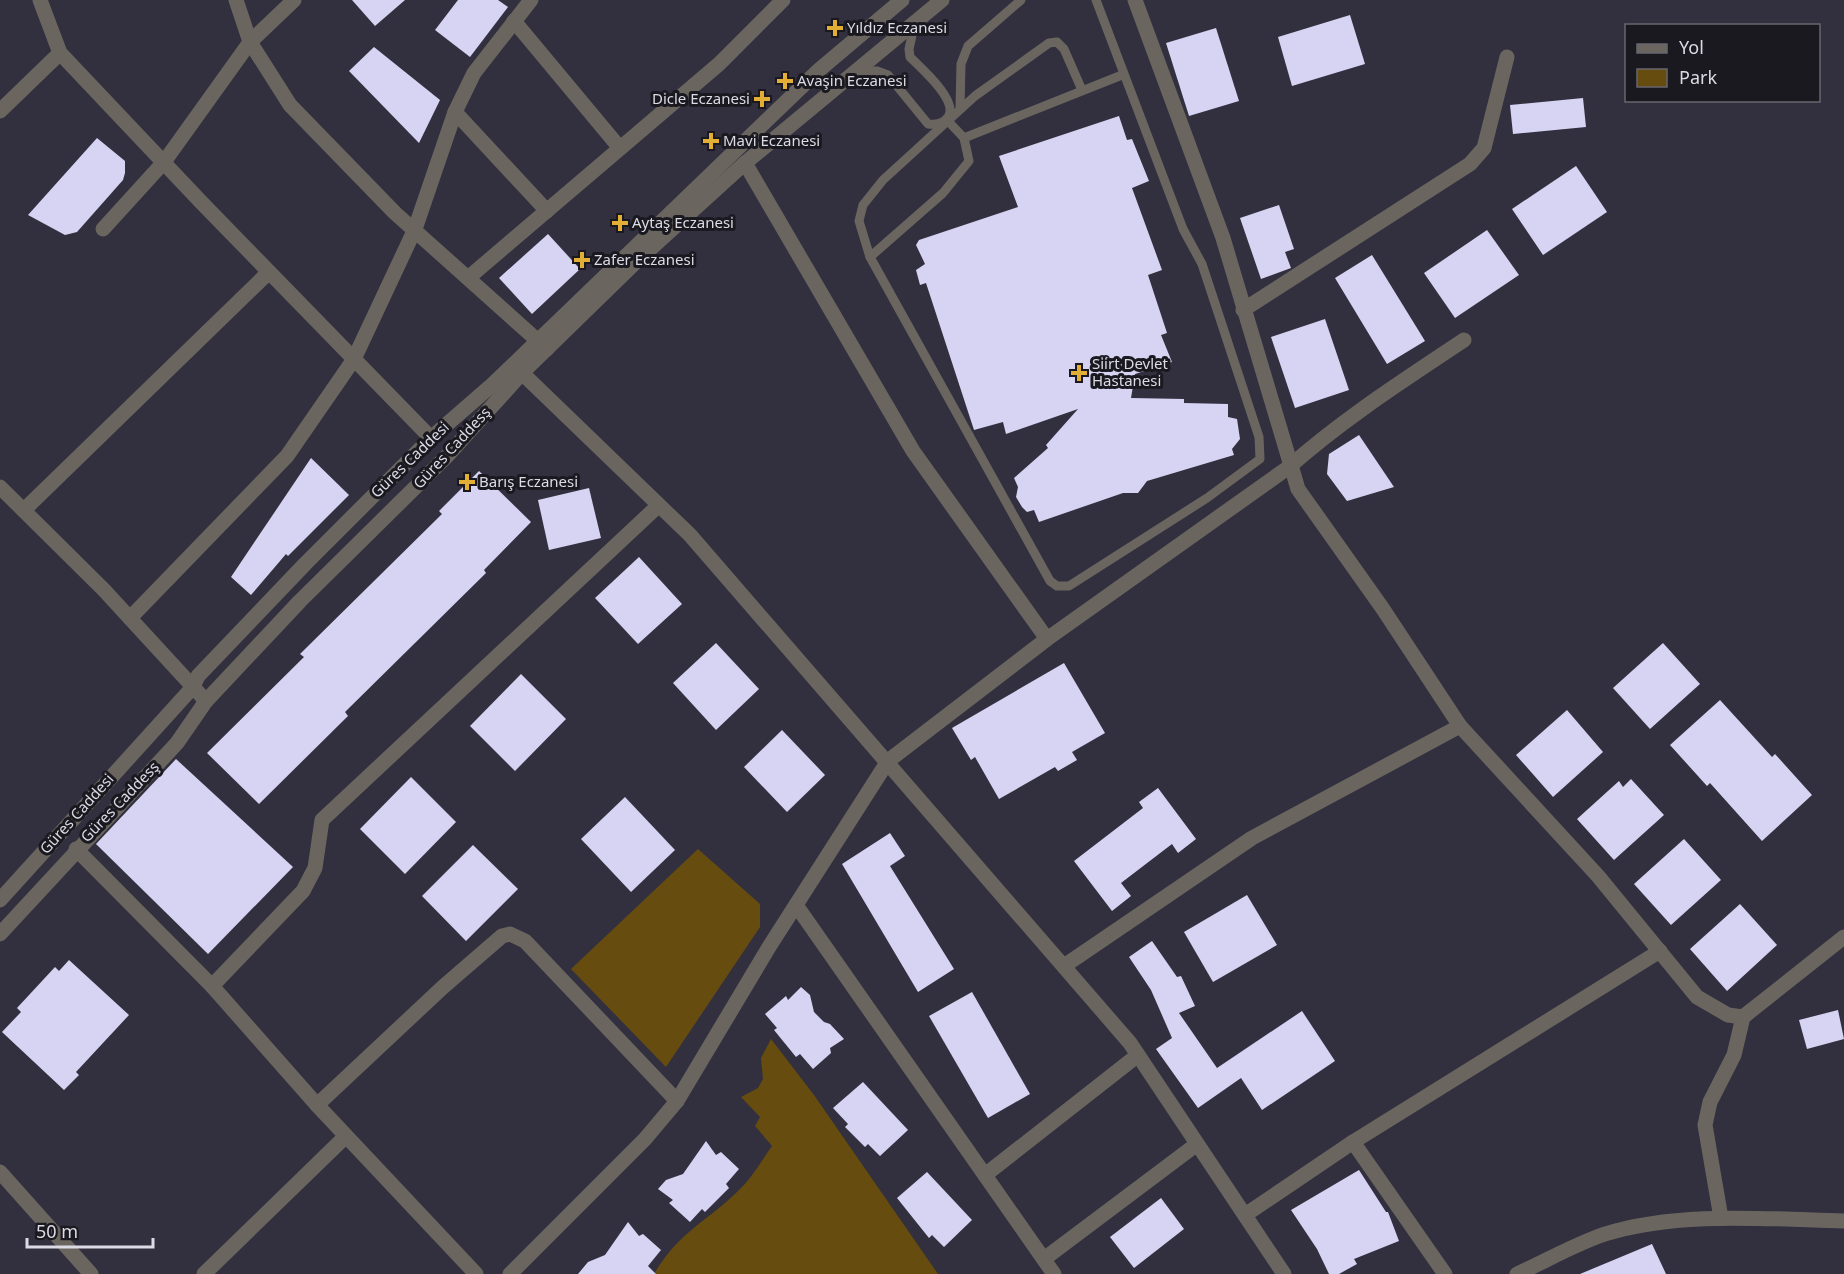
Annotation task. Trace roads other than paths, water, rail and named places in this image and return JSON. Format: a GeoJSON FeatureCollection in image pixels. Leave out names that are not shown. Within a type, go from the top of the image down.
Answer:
{"type":"FeatureCollection","features":[{"type":"Feature","properties":{"kind":"street"},"geometry":{"type":"LineString","coordinates":[[40,0],[60,52],[431,438]]}},
{"type":"Feature","properties":{"kind":"street"},"geometry":{"type":"LineString","coordinates":[[236,0],[250,42],[290,105],[395,213],[541,345]]}},
{"type":"Feature","properties":{"kind":"street"},"geometry":{"type":"LineString","coordinates":[[103,229],[164,162],[250,42],[294,0]]}},
{"type":"Feature","properties":{"kind":"street"},"geometry":{"type":"LineString","coordinates":[[130,618],[287,456],[354,359],[415,229],[455,112],[474,73],[531,0]]}},
{"type":"Feature","properties":{"kind":"street"},"geometry":{"type":"LineString","coordinates":[[468,278],[719,64],[783,0]]}},
{"type":"Feature","properties":{"kind":"street","name":"Güres Caddesi"},"geometry":{"type":"LineString","coordinates":[[0,900],[193,687],[198,676],[431,438],[541,345],[819,70],[902,0]]}},
{"type":"Feature","properties":{"kind":"street","name":"Güres Caddesş"},"geometry":{"type":"LineString","coordinates":[[0,934],[76,849],[177,743],[206,701],[300,601],[447,456],[522,373],[541,345],[745,163],[942,0]]}},
{"type":"Feature","properties":{"kind":"street"},"geometry":{"type":"LineString","coordinates":[[1135,0],[1223,238],[1289,467],[1298,489],[1383,609],[1460,726],[1598,876],[1697,997],[1728,1015],[1743,1017]]}},
{"type":"Feature","properties":{"kind":"street"},"geometry":{"type":"LineString","coordinates":[[514,21],[619,147]]}},
{"type":"Feature","properties":{"kind":"street"},"geometry":{"type":"LineString","coordinates":[[0,111],[60,52]]}},
{"type":"Feature","properties":{"kind":"street"},"geometry":{"type":"LineString","coordinates":[[1243,310],[1470,164],[1484,148],[1507,57]]}},
{"type":"Feature","properties":{"kind":"street"},"geometry":{"type":"LineString","coordinates":[[455,112],[547,211]]}},
{"type":"Feature","properties":{"kind":"street"},"geometry":{"type":"LineString","coordinates":[[745,163],[913,451],[1047,639]]}},
{"type":"Feature","properties":{"kind":"street"},"geometry":{"type":"LineString","coordinates":[[24,510],[269,272]]}},
{"type":"Feature","properties":{"kind":"street"},"geometry":{"type":"LineString","coordinates":[[510,1274],[645,1139],[677,1101],[796,905],[888,761],[1047,639],[1289,467],[1316,444],[1396,385],[1464,340]]}},
{"type":"Feature","properties":{"kind":"street"},"geometry":{"type":"LineString","coordinates":[[522,373],[690,535],[1064,966],[1138,1055],[1284,1274]]}},
{"type":"Feature","properties":{"kind":"street"},"geometry":{"type":"LineString","coordinates":[[0,487],[130,618],[206,701]]}},
{"type":"Feature","properties":{"kind":"street"},"geometry":{"type":"LineString","coordinates":[[212,986],[303,891],[315,868],[322,820],[659,505]]}},
{"type":"Feature","properties":{"kind":"street"},"geometry":{"type":"LineString","coordinates":[[1064,966],[1252,838],[1460,726]]}},
{"type":"Feature","properties":{"kind":"street"},"geometry":{"type":"LineString","coordinates":[[76,849],[212,986],[317,1105],[476,1274]]}},
{"type":"Feature","properties":{"kind":"street"},"geometry":{"type":"LineString","coordinates":[[796,905],[1054,1274]]}},
{"type":"Feature","properties":{"kind":"street"},"geometry":{"type":"LineString","coordinates":[[317,1105],[443,987],[502,936],[510,934],[525,941],[677,1101]]}},
{"type":"Feature","properties":{"kind":"street"},"geometry":{"type":"LineString","coordinates":[[1721,1218],[1705,1125],[1710,1102],[1734,1055],[1743,1017],[1844,937]]}},
{"type":"Feature","properties":{"kind":"street"},"geometry":{"type":"LineString","coordinates":[[1245,1215],[1353,1142],[1660,951]]}},
{"type":"Feature","properties":{"kind":"street"},"geometry":{"type":"LineString","coordinates":[[985,1175],[1138,1055]]}},
{"type":"Feature","properties":{"kind":"street"},"geometry":{"type":"LineString","coordinates":[[204,1274],[346,1136]]}},
{"type":"Feature","properties":{"kind":"street"},"geometry":{"type":"LineString","coordinates":[[1353,1142],[1445,1274]]}},
{"type":"Feature","properties":{"kind":"street"},"geometry":{"type":"LineString","coordinates":[[1044,1259],[1197,1144]]}},
{"type":"Feature","properties":{"kind":"street"},"geometry":{"type":"LineString","coordinates":[[0,1172],[92,1274]]}},
{"type":"Feature","properties":{"kind":"street"},"geometry":{"type":"LineString","coordinates":[[1517,1274],[1605,1234],[1682,1220],[1721,1218],[1844,1221]]}},
{"type":"Feature","properties":{"kind":"lane"},"geometry":{"type":"LineString","coordinates":[[960,109],[961,64],[968,46],[1021,0]]}},
{"type":"Feature","properties":{"kind":"lane"},"geometry":{"type":"LineString","coordinates":[[1082,90],[1064,49],[1057,42],[1049,43],[947,120],[884,180],[863,205],[859,221],[870,257],[1050,581],[1057,586],[1069,586],[1207,498],[1260,459],[1259,437],[1202,264],[1183,229],[1122,75],[1096,0]]}},
{"type":"Feature","properties":{"kind":"lane"},"geometry":{"type":"LineString","coordinates":[[856,72],[877,71],[888,75],[927,124],[936,125],[947,120],[952,111],[950,100],[910,57],[915,22]]}},
{"type":"Feature","properties":{"kind":"lane"},"geometry":{"type":"LineString","coordinates":[[964,138],[1122,75]]}},
{"type":"Feature","properties":{"kind":"lane"},"geometry":{"type":"LineString","coordinates":[[870,257],[935,201],[969,160],[964,138],[947,120]]}},
{"type":"Feature","properties":{"kind":"place","name":"Yıldız Eczanesi"},"geometry":{"type":"Point","coordinates":[835,28]}},
{"type":"Feature","properties":{"kind":"place","name":"Avaşin Eczanesi"},"geometry":{"type":"Point","coordinates":[785,81]}},
{"type":"Feature","properties":{"kind":"place","name":"Dicle Eczanesi"},"geometry":{"type":"Point","coordinates":[762,99]}},
{"type":"Feature","properties":{"kind":"place","name":"Mavi Eczanesi"},"geometry":{"type":"Point","coordinates":[711,141]}},
{"type":"Feature","properties":{"kind":"place","name":"Aytaş Eczanesi"},"geometry":{"type":"Point","coordinates":[620,223]}},
{"type":"Feature","properties":{"kind":"place","name":"Zafer Eczanesi"},"geometry":{"type":"Point","coordinates":[582,260]}},
{"type":"Feature","properties":{"kind":"place","name":"Siirt Devlet Hastanesi"},"geometry":{"type":"Point","coordinates":[1079,373]}},
{"type":"Feature","properties":{"kind":"place","name":"Barış Eczanesi"},"geometry":{"type":"Point","coordinates":[467,482]}}]}
